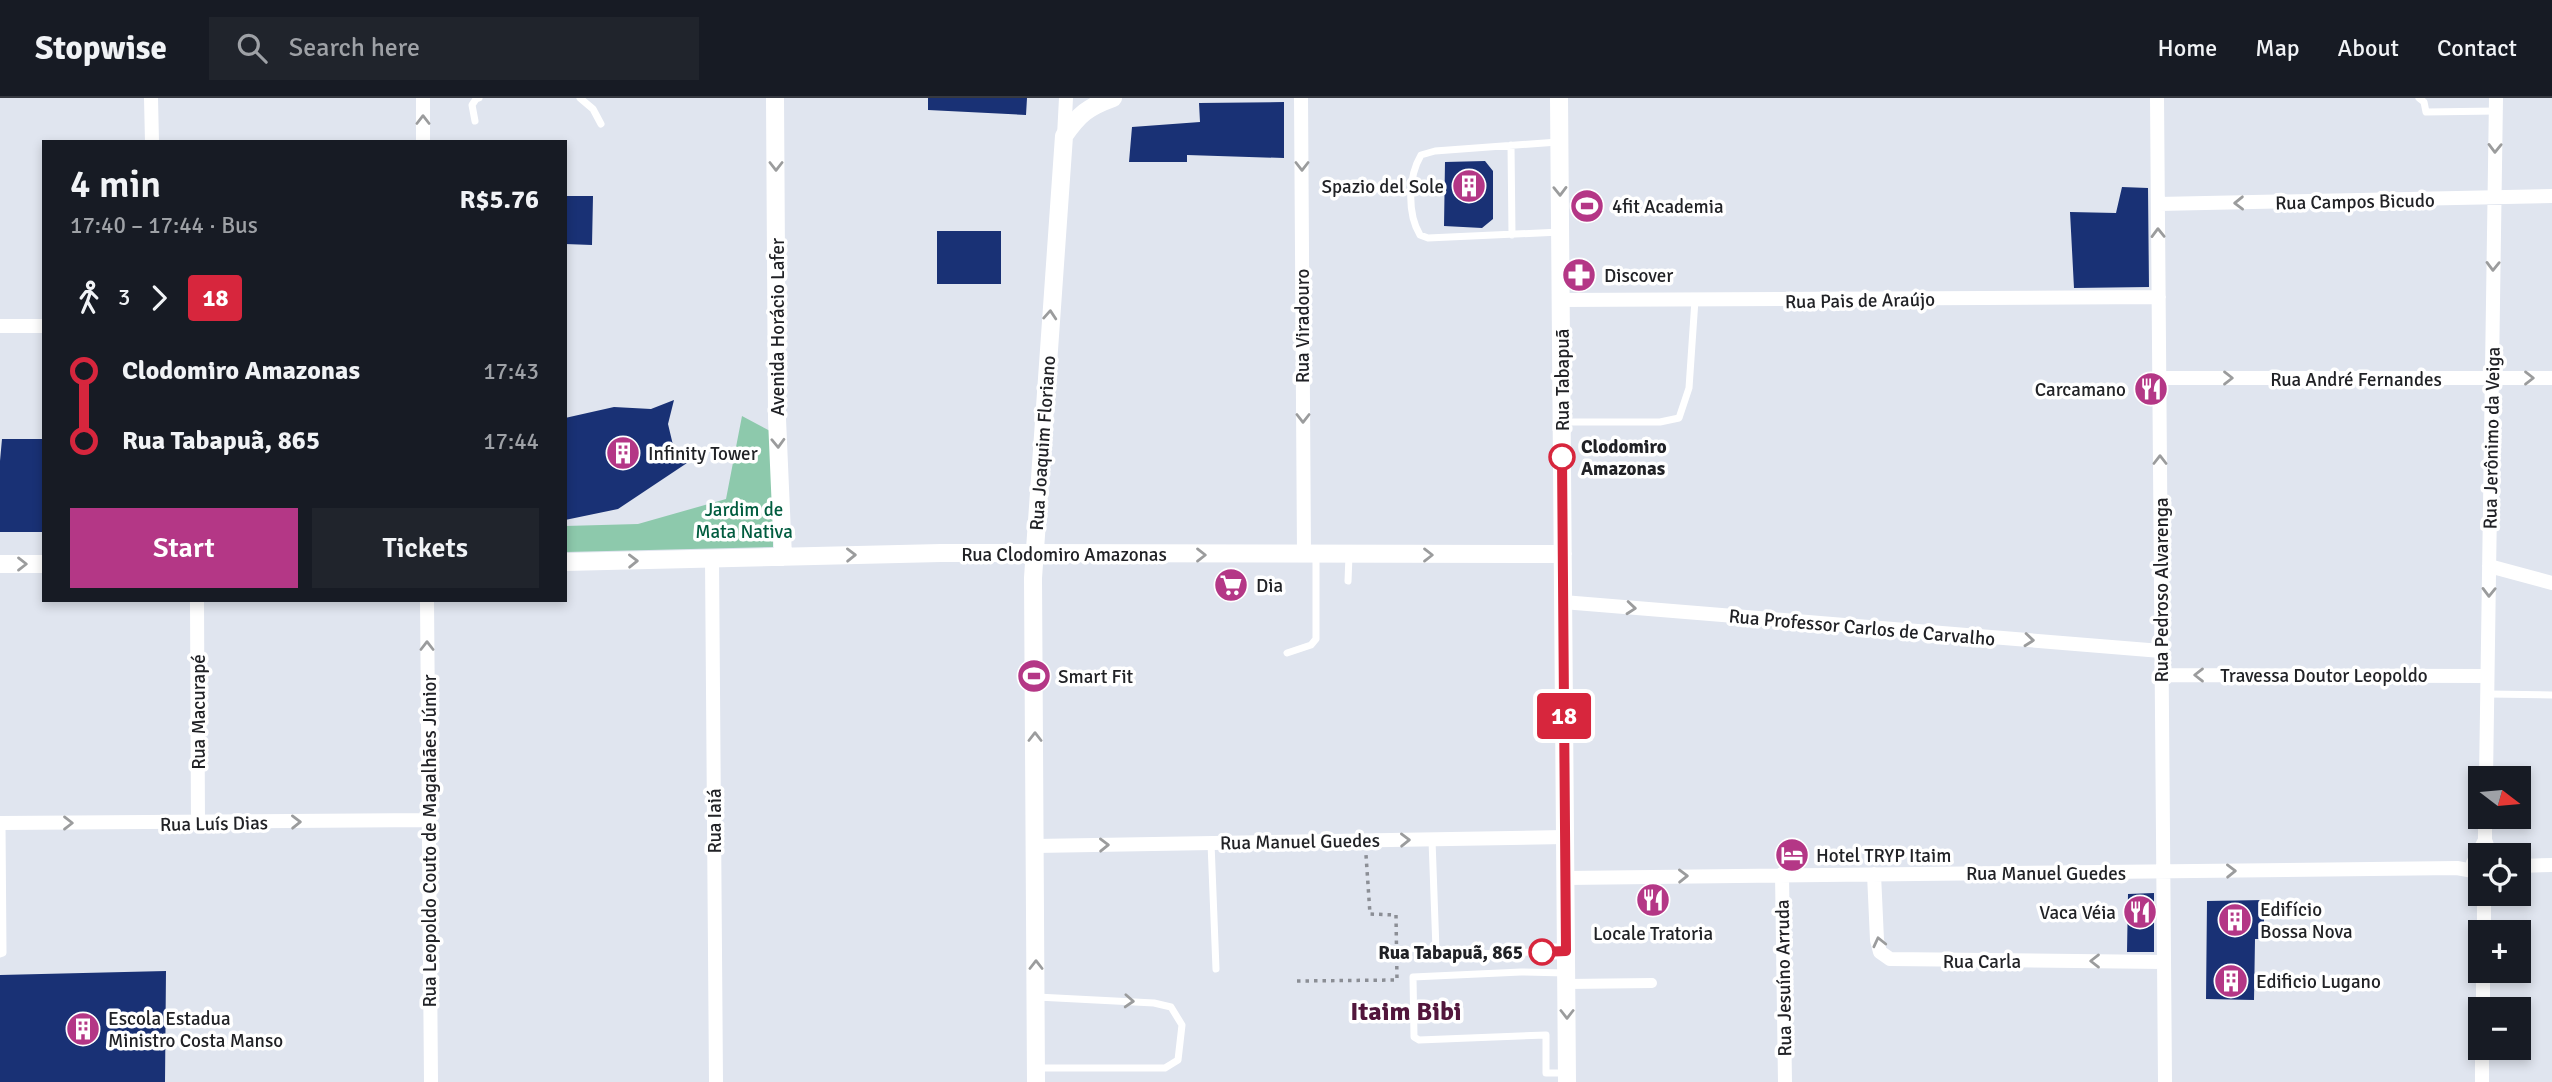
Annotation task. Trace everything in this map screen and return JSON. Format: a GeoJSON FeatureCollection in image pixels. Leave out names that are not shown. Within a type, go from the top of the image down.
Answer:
{"type":"FeatureCollection","features":[{"type":"Feature","properties":{"kind":"street"},"geometry":{"type":"LineString","coordinates":[[152,98],[152,140]]}},
{"type":"Feature","properties":{"kind":"street"},"geometry":{"type":"LineString","coordinates":[[423,98],[423,140]]}},
{"type":"Feature","properties":{"kind":"street","name":"Avenida Horácio Lafer"},"geometry":{"type":"LineString","coordinates":[[775,98],[777,419],[783,557]]}},
{"type":"Feature","properties":{"kind":"street","name":"Rua Joaquim Floriano"},"geometry":{"type":"LineString","coordinates":[[1036,1075],[1034,554],[1066,98]]}},
{"type":"Feature","properties":{"kind":"street"},"geometry":{"type":"LineString","coordinates":[[1064,136],[1075,119],[1091,106],[1113,98]]}},
{"type":"Feature","properties":{"kind":"street","name":"Rua Viradouro"},"geometry":{"type":"LineString","coordinates":[[1301,98],[1310,555]]}},
{"type":"Feature","properties":{"kind":"street","name":"Rua Tabapuã"},"geometry":{"type":"LineString","coordinates":[[1559,98],[1567,1078]]}},
{"type":"Feature","properties":{"kind":"street","name":"Rua Pedroso Alvarenga"},"geometry":{"type":"LineString","coordinates":[[2157,98],[2165,1082]]}},
{"type":"Feature","properties":{"kind":"street","name":"Rua Jerônimo da Veiga"},"geometry":{"type":"LineString","coordinates":[[2486,766],[2496,105]]}},
{"type":"Feature","properties":{"kind":"street","name":"Rua Campos Bicudo"},"geometry":{"type":"LineString","coordinates":[[2158,204],[2552,196]]}},
{"type":"Feature","properties":{"kind":"street","name":"Rua Pais de Araújo"},"geometry":{"type":"LineString","coordinates":[[1561,300],[2159,296]]}},
{"type":"Feature","properties":{"kind":"street"},"geometry":{"type":"LineString","coordinates":[[0,326],[42,326]]}},
{"type":"Feature","properties":{"kind":"street","name":"Rua André Fernandes"},"geometry":{"type":"LineString","coordinates":[[2160,379],[2552,378]]}},
{"type":"Feature","properties":{"kind":"street","name":"Rua Clodomiro Amazonas"},"geometry":{"type":"LineString","coordinates":[[567,562],[941,553],[1563,554]]}},
{"type":"Feature","properties":{"kind":"street","name":"Rua Iaiá"},"geometry":{"type":"LineString","coordinates":[[712,560],[716,1082]]}},
{"type":"Feature","properties":{"kind":"street"},"geometry":{"type":"LineString","coordinates":[[0,564],[42,564]]}},
{"type":"Feature","properties":{"kind":"street"},"geometry":{"type":"LineString","coordinates":[[2489,566],[2552,583]]}},
{"type":"Feature","properties":{"kind":"street","name":"Rua Macurapé"},"geometry":{"type":"LineString","coordinates":[[197,602],[198,823]]}},
{"type":"Feature","properties":{"kind":"street","name":"Rua Leopoldo Couto de Magalhães Júnior"},"geometry":{"type":"LineString","coordinates":[[427,602],[431,1082]]}},
{"type":"Feature","properties":{"kind":"street","name":"Rua Professor Carlos de Carvalho"},"geometry":{"type":"LineString","coordinates":[[1563,602],[2161,651]]}},
{"type":"Feature","properties":{"kind":"street","name":"Travessa Doutor Leopoldo"},"geometry":{"type":"LineString","coordinates":[[2161,674],[2487,676]]}},
{"type":"Feature","properties":{"kind":"street","name":"Rua Luís Dias"},"geometry":{"type":"LineString","coordinates":[[1,823],[429,820]]}},
{"type":"Feature","properties":{"kind":"street"},"geometry":{"type":"LineString","coordinates":[[2485,830],[2486,843]]}},
{"type":"Feature","properties":{"kind":"street","name":"Rua Manuel Guedes"},"geometry":{"type":"LineString","coordinates":[[1035,846],[1565,837]]}},
{"type":"Feature","properties":{"kind":"street"},"geometry":{"type":"LineString","coordinates":[[2531,866],[2552,865]]}},
{"type":"Feature","properties":{"kind":"street","name":"Rua Manuel Guedes"},"geometry":{"type":"LineString","coordinates":[[1566,878],[2457,868],[2468,871]]}},
{"type":"Feature","properties":{"kind":"street","name":"Rua Jesuíno Arruda"},"geometry":{"type":"LineString","coordinates":[[1782,874],[1785,1082]]}},
{"type":"Feature","properties":{"kind":"street","name":"Rua Carla"},"geometry":{"type":"LineString","coordinates":[[1874,874],[1877,940],[1881,952],[1890,959],[2164,962]]}},
{"type":"Feature","properties":{"kind":"street"},"geometry":{"type":"LineString","coordinates":[[1567,978],[1652,983]]}},
{"type":"Feature","properties":{"kind":"street"},"geometry":{"type":"LineString","coordinates":[[2482,1060],[2482,1082]]}},
{"type":"Feature","properties":{"kind":"lane"},"geometry":{"type":"LineString","coordinates":[[475,121],[472,105],[479,98]]}},
{"type":"Feature","properties":{"kind":"lane"},"geometry":{"type":"LineString","coordinates":[[580,98],[593,109],[601,124]]}},
{"type":"Feature","properties":{"kind":"lane"},"geometry":{"type":"LineString","coordinates":[[2419,98],[2424,102],[2426,112],[2496,105]]}},
{"type":"Feature","properties":{"kind":"lane"},"geometry":{"type":"LineString","coordinates":[[1559,142],[1435,151],[1421,155],[1414,167],[1411,191],[1415,227],[1420,235],[1428,238],[1560,232]]}},
{"type":"Feature","properties":{"kind":"lane"},"geometry":{"type":"LineString","coordinates":[[1511,145],[1512,235]]}},
{"type":"Feature","properties":{"kind":"lane"},"geometry":{"type":"LineString","coordinates":[[1562,422],[1660,422],[1679,418],[1689,388],[1695,300]]}},
{"type":"Feature","properties":{"kind":"lane"},"geometry":{"type":"LineString","coordinates":[[1287,653],[1311,645],[1316,639],[1310,555]]}},
{"type":"Feature","properties":{"kind":"lane"},"geometry":{"type":"LineString","coordinates":[[1348,581],[1349,555]]}},
{"type":"Feature","properties":{"kind":"lane"},"geometry":{"type":"LineString","coordinates":[[2487,694],[2552,695]]}},
{"type":"Feature","properties":{"kind":"lane"},"geometry":{"type":"LineString","coordinates":[[0,954],[3,953],[1,823]]}},
{"type":"Feature","properties":{"kind":"lane"},"geometry":{"type":"LineString","coordinates":[[1432,839],[1436,950],[1443,955],[1566,951]]}},
{"type":"Feature","properties":{"kind":"lane"},"geometry":{"type":"LineString","coordinates":[[1211,843],[1216,969]]}},
{"type":"Feature","properties":{"kind":"lane"},"geometry":{"type":"LineString","coordinates":[[1567,978],[1521,972],[1413,977],[1412,986],[1414,1037],[1419,1040],[1546,1035],[1546,1073],[1567,1078]]}},
{"type":"Feature","properties":{"kind":"lane"},"geometry":{"type":"LineString","coordinates":[[1036,997],[1154,1003],[1171,1007],[1182,1025],[1178,1060],[1165,1068],[1036,1075]]}},
{"type":"Feature","properties":{"kind":"path"},"geometry":{"type":"LineString","coordinates":[[1297,981],[1398,980],[1396,915],[1370,914],[1365,840]]}},
{"type":"Feature","properties":{"kind":"green space","name":"Jardim de Mata Nativa"},"geometry":{"type":"Polygon","coordinates":[[[742,416],[774,433],[773,547],[567,552],[567,526],[638,524],[726,499],[742,416]]]}},
{"type":"Feature","properties":{"kind":"building"},"geometry":{"type":"Polygon","coordinates":[[[928,98],[1027,98],[1026,115],[928,110],[928,98]]]}},
{"type":"Feature","properties":{"kind":"building"},"geometry":{"type":"Polygon","coordinates":[[[1284,102],[1284,158],[1187,155],[1187,162],[1129,162],[1132,127],[1200,122],[1199,103],[1284,102]]]}},
{"type":"Feature","properties":{"kind":"building","name":"Spazio del Sole"},"geometry":{"type":"Polygon","coordinates":[[[1485,161],[1493,171],[1493,219],[1482,228],[1444,226],[1445,162],[1485,161]]]}},
{"type":"Feature","properties":{"kind":"building"},"geometry":{"type":"Polygon","coordinates":[[[2122,187],[2148,188],[2149,287],[2074,288],[2070,212],[2116,213],[2122,187]]]}},
{"type":"Feature","properties":{"kind":"building"},"geometry":{"type":"Polygon","coordinates":[[[567,196],[593,196],[592,245],[567,244],[567,196]]]}},
{"type":"Feature","properties":{"kind":"building"},"geometry":{"type":"Polygon","coordinates":[[[937,231],[1001,231],[1001,284],[937,284],[937,231]]]}},
{"type":"Feature","properties":{"kind":"building","name":"Infinity Tower"},"geometry":{"type":"Polygon","coordinates":[[[674,400],[668,424],[673,445],[690,461],[618,509],[567,520],[567,418],[614,407],[651,409],[674,400]]]}},
{"type":"Feature","properties":{"kind":"building"},"geometry":{"type":"Polygon","coordinates":[[[2,439],[42,439],[42,532],[0,532],[2,439]]]}},
{"type":"Feature","properties":{"kind":"building","name":"Vaca Véia"},"geometry":{"type":"Polygon","coordinates":[[[2154,893],[2154,952],[2127,952],[2128,894],[2154,893]]]}},
{"type":"Feature","properties":{"kind":"building"},"geometry":{"type":"Polygon","coordinates":[[[2264,900],[2264,939],[2255,939],[2254,1000],[2206,999],[2207,901],[2264,900]]]}},
{"type":"Feature","properties":{"kind":"building","name":"Escola Estadua Ministro Costa Manso"},"geometry":{"type":"Polygon","coordinates":[[[166,971],[165,1082],[0,1082],[0,975],[166,971]]]}},
{"type":"Feature","properties":{"kind":"bus line","name":"18"},"geometry":{"type":"LineString","coordinates":[[1542,952],[1566,951],[1562,457]]}},
{"type":"Feature","properties":{"kind":"place","name":"Spazio del Sole"},"geometry":{"type":"Point","coordinates":[1469,186]}},
{"type":"Feature","properties":{"kind":"place","name":"4fit Academia"},"geometry":{"type":"Point","coordinates":[1587,206]}},
{"type":"Feature","properties":{"kind":"place","name":"Discover"},"geometry":{"type":"Point","coordinates":[1579,275]}},
{"type":"Feature","properties":{"kind":"place","name":"Carcamano"},"geometry":{"type":"Point","coordinates":[2151,389]}},
{"type":"Feature","properties":{"kind":"place","name":"Infinity Tower"},"geometry":{"type":"Point","coordinates":[623,453]}},
{"type":"Feature","properties":{"kind":"place","name":"Clodomiro Amazonas"},"geometry":{"type":"Point","coordinates":[1562,457]}},
{"type":"Feature","properties":{"kind":"place","name":"Dia"},"geometry":{"type":"Point","coordinates":[1231,585]}},
{"type":"Feature","properties":{"kind":"place","name":"Smart Fit"},"geometry":{"type":"Point","coordinates":[1034,676]}},
{"type":"Feature","properties":{"kind":"place","name":"Hotel TRYP Itaim"},"geometry":{"type":"Point","coordinates":[1792,855]}},
{"type":"Feature","properties":{"kind":"place","name":"Locale Tratoria"},"geometry":{"type":"Point","coordinates":[1653,900]}},
{"type":"Feature","properties":{"kind":"place","name":"Vaca Véia"},"geometry":{"type":"Point","coordinates":[2140,912]}},
{"type":"Feature","properties":{"kind":"place","name":"Edifício Bossa Nova"},"geometry":{"type":"Point","coordinates":[2235,920]}},
{"type":"Feature","properties":{"kind":"place","name":"Rua Tabapuã, 865"},"geometry":{"type":"Point","coordinates":[1542,952]}},
{"type":"Feature","properties":{"kind":"place","name":"Edificio Lugano"},"geometry":{"type":"Point","coordinates":[2231,981]}},
{"type":"Feature","properties":{"kind":"place","name":"Escola Estadua Ministro Costa Manso"},"geometry":{"type":"Point","coordinates":[83,1029]}},
{"type":"Feature","properties":{"kind":"district","name":"Itaim Bibi"},"geometry":{"type":"Point","coordinates":[1406,1011]}}]}
